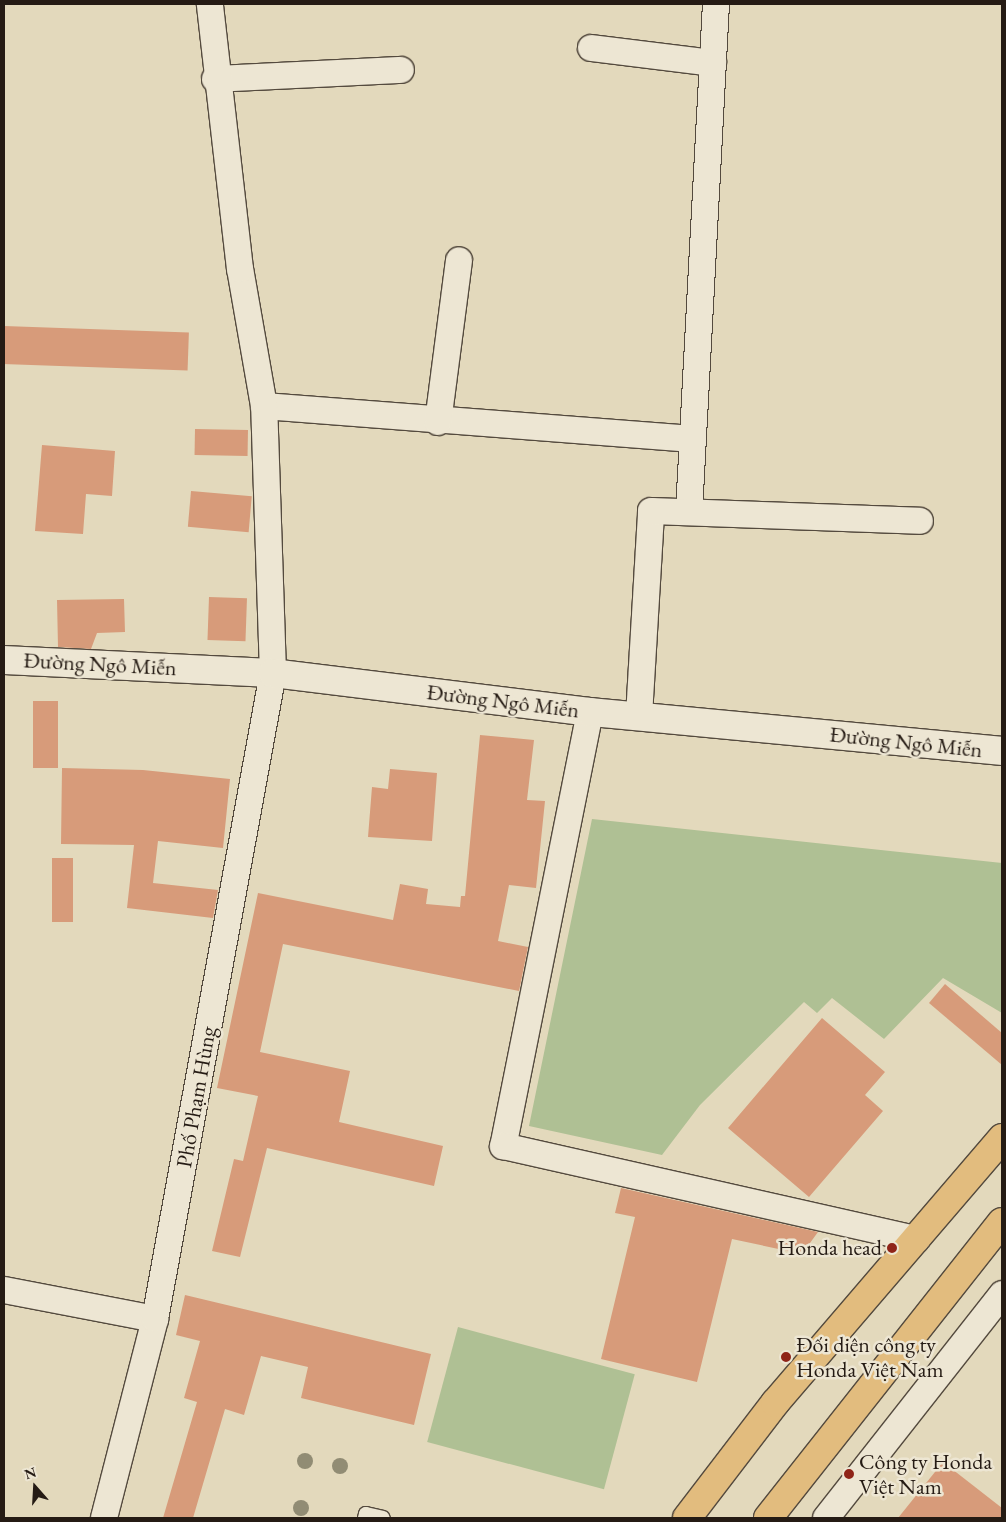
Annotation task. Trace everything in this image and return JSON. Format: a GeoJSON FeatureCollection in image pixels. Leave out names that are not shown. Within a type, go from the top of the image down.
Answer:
{"type":"FeatureCollection","features":[{"type":"Feature","properties":{"kind":"highway"},"geometry":{"type":"LineString","coordinates":[[687,1518],[775,1404],[1002,1138]]}},
{"type":"Feature","properties":{"kind":"highway"},"geometry":{"type":"LineString","coordinates":[[768,1518],[1002,1222]]}},
{"type":"Feature","properties":{"kind":"street","name":"Phố Phạm Hùng"},"geometry":{"type":"LineString","coordinates":[[104,1518],[155,1319],[273,673],[264,406],[215,78],[210,4]]}},
{"type":"Feature","properties":{"kind":"street"},"geometry":{"type":"LineString","coordinates":[[689,512],[716,4]]}},
{"type":"Feature","properties":{"kind":"street"},"geometry":{"type":"LineString","coordinates":[[591,48],[713,63]]}},
{"type":"Feature","properties":{"kind":"street"},"geometry":{"type":"LineString","coordinates":[[215,78],[401,70]]}},
{"type":"Feature","properties":{"kind":"street"},"geometry":{"type":"LineString","coordinates":[[438,422],[459,260]]}},
{"type":"Feature","properties":{"kind":"street"},"geometry":{"type":"LineString","coordinates":[[264,406],[438,422],[693,439]]}},
{"type":"Feature","properties":{"kind":"street"},"geometry":{"type":"LineString","coordinates":[[639,716],[651,511],[920,521]]}},
{"type":"Feature","properties":{"kind":"street","name":"Đường Ngô Miễn"},"geometry":{"type":"LineString","coordinates":[[4,660],[273,673],[590,712],[1002,751]]}},
{"type":"Feature","properties":{"kind":"street"},"geometry":{"type":"LineString","coordinates":[[590,712],[503,1146],[917,1239]]}},
{"type":"Feature","properties":{"kind":"street"},"geometry":{"type":"LineString","coordinates":[[4,1290],[155,1319]]}},
{"type":"Feature","properties":{"kind":"street"},"geometry":{"type":"LineString","coordinates":[[826,1518],[1002,1294]]}},
{"type":"Feature","properties":{"kind":"lane"},"geometry":{"type":"LineString","coordinates":[[365,1518],[366,1514],[383,1518]]}},
{"type":"Feature","properties":{"kind":"green space"},"geometry":{"type":"Polygon","coordinates":[[[592,819],[1002,863],[1002,1013],[943,978],[884,1039],[832,998],[817,1013],[804,1002],[700,1105],[662,1155],[529,1126],[592,819]]]}},
{"type":"Feature","properties":{"kind":"green space"},"geometry":{"type":"Polygon","coordinates":[[[458,1327],[635,1374],[604,1489],[427,1442],[458,1327]]]}},
{"type":"Feature","properties":{"kind":"building"},"geometry":{"type":"Polygon","coordinates":[[[4,326],[189,332],[188,370],[4,364],[4,326]]]}},
{"type":"Feature","properties":{"kind":"building"},"geometry":{"type":"Polygon","coordinates":[[[195,429],[248,430],[248,456],[195,455],[195,429]]]}},
{"type":"Feature","properties":{"kind":"building"},"geometry":{"type":"Polygon","coordinates":[[[42,445],[115,451],[112,496],[86,494],[83,534],[35,531],[42,445]]]}},
{"type":"Feature","properties":{"kind":"building"},"geometry":{"type":"Polygon","coordinates":[[[191,491],[252,496],[249,532],[188,527],[191,491]]]}},
{"type":"Feature","properties":{"kind":"building"},"geometry":{"type":"Polygon","coordinates":[[[209,597],[247,598],[245,641],[207,640],[209,597]]]}},
{"type":"Feature","properties":{"kind":"building"},"geometry":{"type":"Polygon","coordinates":[[[124,599],[125,632],[97,633],[91,649],[58,647],[57,600],[124,599]]]}},
{"type":"Feature","properties":{"kind":"building"},"geometry":{"type":"Polygon","coordinates":[[[33,701],[58,701],[58,768],[33,768],[33,701]]]}},
{"type":"Feature","properties":{"kind":"building"},"geometry":{"type":"Polygon","coordinates":[[[480,735],[534,740],[527,800],[545,801],[536,888],[509,885],[498,941],[528,947],[519,991],[283,944],[260,1052],[350,1071],[339,1122],[443,1146],[434,1186],[267,1148],[240,1257],[212,1251],[234,1159],[243,1161],[258,1096],[217,1088],[258,893],[393,920],[400,884],[428,889],[426,904],[460,907],[461,896],[465,896],[480,735]]]}},
{"type":"Feature","properties":{"kind":"building"},"geometry":{"type":"Polygon","coordinates":[[[62,768],[143,770],[230,779],[223,848],[158,841],[153,883],[218,890],[213,918],[127,908],[134,845],[61,844],[62,768]]]}},
{"type":"Feature","properties":{"kind":"building"},"geometry":{"type":"Polygon","coordinates":[[[390,769],[437,773],[432,841],[368,837],[372,787],[388,789],[390,769]]]}},
{"type":"Feature","properties":{"kind":"building"},"geometry":{"type":"Polygon","coordinates":[[[52,858],[73,858],[73,922],[52,922],[52,858]]]}},
{"type":"Feature","properties":{"kind":"building"},"geometry":{"type":"Polygon","coordinates":[[[945,984],[1002,1033],[1002,1065],[929,1003],[945,984]]]}},
{"type":"Feature","properties":{"kind":"building"},"geometry":{"type":"Polygon","coordinates":[[[822,1018],[885,1072],[865,1095],[883,1111],[809,1197],[728,1128],[822,1018]]]}},
{"type":"Feature","properties":{"kind":"building"},"geometry":{"type":"Polygon","coordinates":[[[621,1188],[818,1232],[802,1254],[732,1239],[697,1382],[601,1359],[635,1217],[615,1213],[621,1188]]]}},
{"type":"Feature","properties":{"kind":"building"},"geometry":{"type":"Polygon","coordinates":[[[185,1295],[431,1354],[414,1425],[301,1398],[308,1367],[261,1356],[244,1415],[225,1409],[193,1518],[163,1518],[197,1402],[184,1398],[200,1341],[176,1335],[185,1295]]]}},
{"type":"Feature","properties":{"kind":"building"},"geometry":{"type":"Polygon","coordinates":[[[943,1462],[1002,1508],[1002,1518],[898,1518],[943,1462]]]}},
{"type":"Feature","properties":{"kind":"place","name":"Honda head"},"geometry":{"type":"Point","coordinates":[892,1248]}},
{"type":"Feature","properties":{"kind":"place","name":"Đối diện công ty Honda Việt Nam"},"geometry":{"type":"Point","coordinates":[786,1357]}},
{"type":"Feature","properties":{"kind":"place","name":"Công ty Honda Việt Nam"},"geometry":{"type":"Point","coordinates":[849,1474]}}]}
